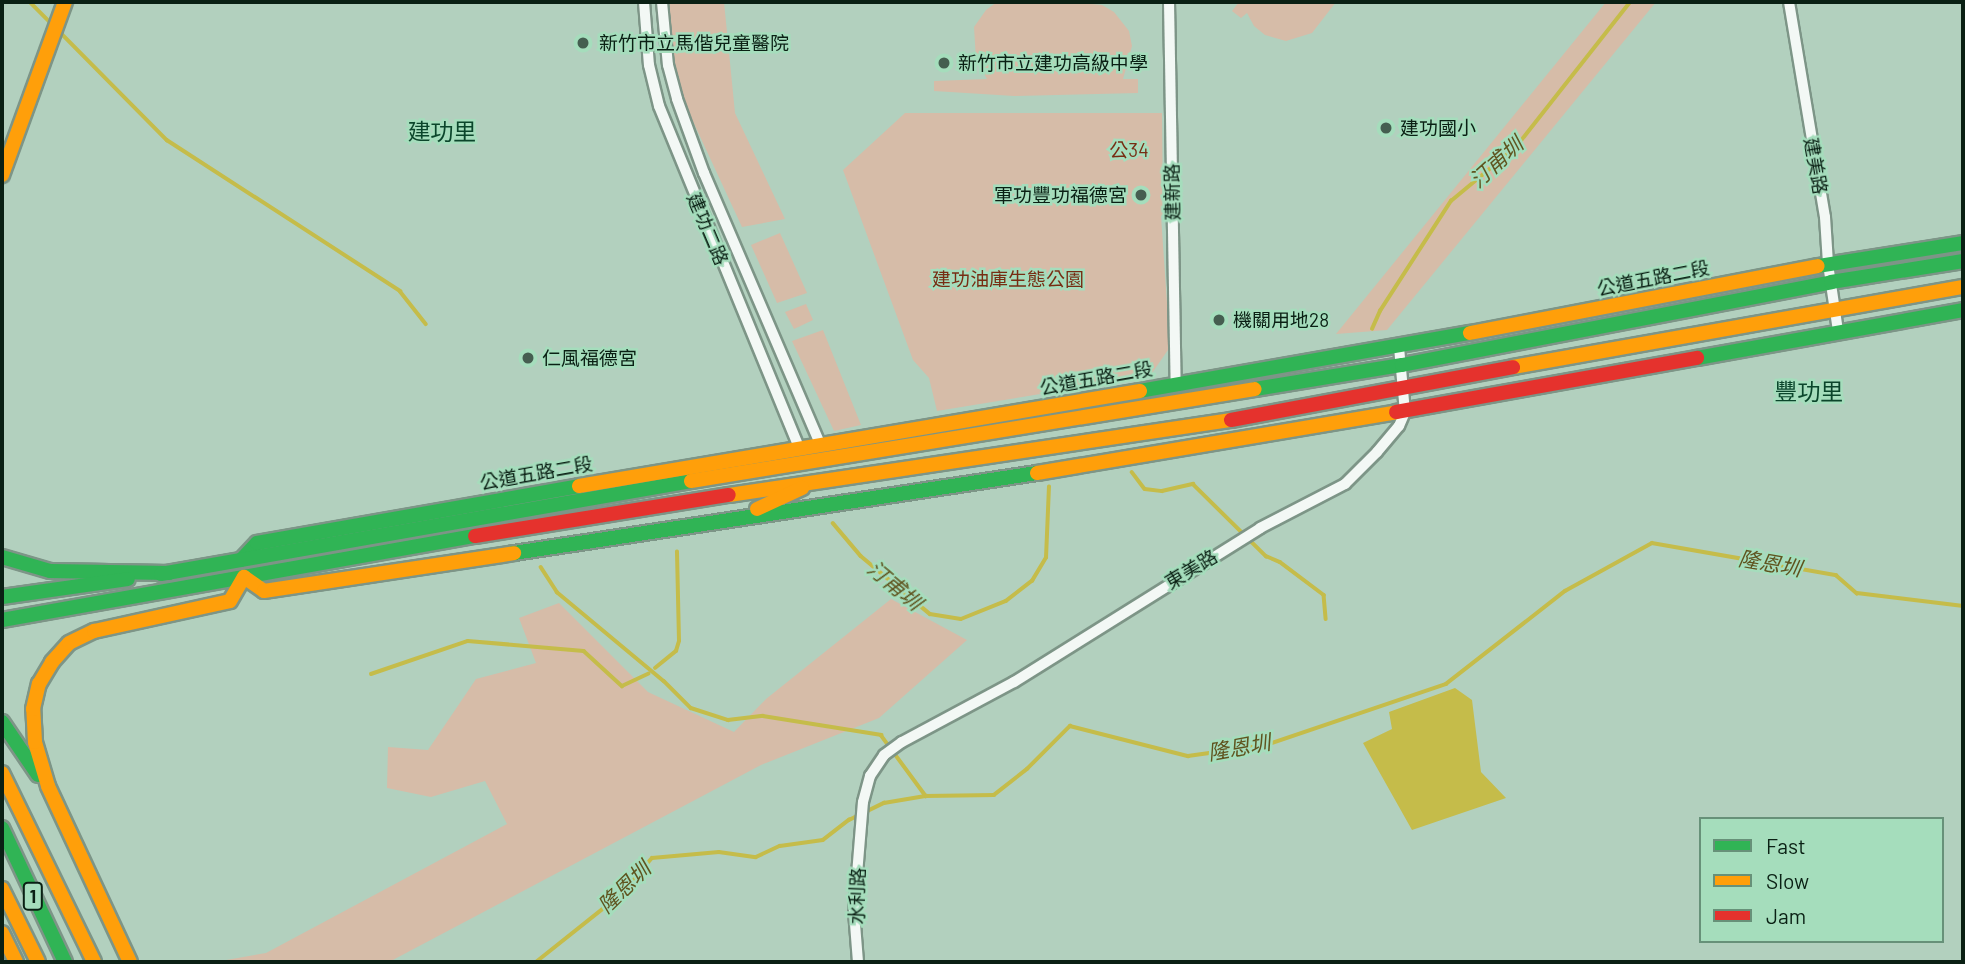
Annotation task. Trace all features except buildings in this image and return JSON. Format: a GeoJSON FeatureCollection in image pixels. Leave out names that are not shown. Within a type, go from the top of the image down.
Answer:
{"type":"FeatureCollection","features":[{"type":"Feature","properties":{"kind":"main road"},"geometry":{"type":"LineString","coordinates":[[2,175],[65,2]]}},
{"type":"Feature","properties":{"kind":"main road","name":"公道五路二段"},"geometry":{"type":"LineString","coordinates":[[240,560],[257,543],[597,481],[821,446],[1399,347],[1828,264],[1963,243]]}},
{"type":"Feature","properties":{"kind":"main road","name":"公道五路二段"},"geometry":{"type":"LineString","coordinates":[[3,597],[169,573],[645,488],[1402,365],[1831,282],[1963,261]]}},
{"type":"Feature","properties":{"kind":"main road"},"geometry":{"type":"LineString","coordinates":[[6,619],[416,545],[818,481],[1192,428],[1404,386],[1963,287]]}},
{"type":"Feature","properties":{"kind":"main road"},"geometry":{"type":"LineString","coordinates":[[244,577],[264,591],[1187,450],[1963,310]]}},
{"type":"Feature","properties":{"kind":"main road"},"geometry":{"type":"LineString","coordinates":[[740,517],[818,481]]}},
{"type":"Feature","properties":{"kind":"main road"},"geometry":{"type":"LineString","coordinates":[[2,557],[50,571],[169,573]]}},
{"type":"Feature","properties":{"kind":"main road"},"geometry":{"type":"LineString","coordinates":[[130,962],[48,786],[34,742],[33,709],[39,684],[52,662],[69,643],[94,631],[230,601],[244,577]]}},
{"type":"Feature","properties":{"kind":"main road"},"geometry":{"type":"LineString","coordinates":[[2,722],[48,786]]}},
{"type":"Feature","properties":{"kind":"main road"},"geometry":{"type":"LineString","coordinates":[[2,772],[94,962]]}},
{"type":"Feature","properties":{"kind":"main road","name":"1"},"geometry":{"type":"LineString","coordinates":[[2,828],[65,962]]}},
{"type":"Feature","properties":{"kind":"main road","name":"1"},"geometry":{"type":"LineString","coordinates":[[2,889],[38,962]]}},
{"type":"Feature","properties":{"kind":"main road"},"geometry":{"type":"LineString","coordinates":[[2,933],[16,962]]}},
{"type":"Feature","properties":{"kind":"street","name":"建功二路"},"geometry":{"type":"LineString","coordinates":[[644,2],[649,65],[659,106],[800,449]]}},
{"type":"Feature","properties":{"kind":"street","name":"建功二路"},"geometry":{"type":"LineString","coordinates":[[662,2],[668,65],[677,99],[704,173],[821,446]]}},
{"type":"Feature","properties":{"kind":"street","name":"建新路"},"geometry":{"type":"LineString","coordinates":[[1169,2],[1176,384]]}},
{"type":"Feature","properties":{"kind":"street","name":"建美路"},"geometry":{"type":"LineString","coordinates":[[1789,2],[1825,217],[1828,264],[1838,331]]}},
{"type":"Feature","properties":{"kind":"street"},"geometry":{"type":"LineString","coordinates":[[1399,347],[1405,411]]}},
{"type":"Feature","properties":{"kind":"street","name":"東美路"},"geometry":{"type":"LineString","coordinates":[[863,802],[870,776],[884,755],[902,742],[1014,682],[1246,536],[1345,484],[1399,426],[1405,411]]}},
{"type":"Feature","properties":{"kind":"street","name":"水利路"},"geometry":{"type":"LineString","coordinates":[[858,962],[854,911],[863,802]]}},
{"type":"Feature","properties":{"kind":"green space"},"geometry":{"type":"Polygon","coordinates":[[[665,2],[724,2],[735,113],[785,219],[742,227],[671,74],[665,2]]]}},
{"type":"Feature","properties":{"kind":"green space"},"geometry":{"type":"Polygon","coordinates":[[[997,2],[1072,2],[1102,5],[1114,12],[1129,31],[1132,46],[1123,79],[1138,79],[1138,93],[1014,96],[934,91],[934,81],[987,79],[976,60],[974,27],[986,10],[997,2]]]}},
{"type":"Feature","properties":{"kind":"green space"},"geometry":{"type":"Polygon","coordinates":[[[1239,2],[1336,2],[1312,33],[1286,41],[1265,35],[1254,26],[1247,13],[1241,18],[1232,11],[1239,2]]]}},
{"type":"Feature","properties":{"kind":"green space"},"geometry":{"type":"Polygon","coordinates":[[[1606,2],[1656,2],[1387,330],[1336,334],[1606,2]]]}},
{"type":"Feature","properties":{"kind":"green space","name":"建功油庫生態公園"},"geometry":{"type":"Polygon","coordinates":[[[905,113],[1162,113],[1161,216],[1170,347],[1150,376],[937,411],[929,378],[913,360],[843,170],[905,113]]]}},
{"type":"Feature","properties":{"kind":"green space"},"geometry":{"type":"Polygon","coordinates":[[[780,233],[807,293],[777,303],[751,245],[780,233]]]}},
{"type":"Feature","properties":{"kind":"green space"},"geometry":{"type":"Polygon","coordinates":[[[806,304],[813,320],[794,329],[785,312],[806,304]]]}},
{"type":"Feature","properties":{"kind":"green space"},"geometry":{"type":"Polygon","coordinates":[[[823,330],[861,425],[834,431],[792,341],[823,330]]]}},
{"type":"Feature","properties":{"kind":"green space"},"geometry":{"type":"Polygon","coordinates":[[[891,599],[967,640],[879,718],[761,765],[389,962],[215,962],[266,953],[507,824],[485,781],[431,797],[387,788],[388,747],[428,750],[476,679],[536,663],[519,618],[559,603],[648,692],[734,732],[766,699],[891,599]]]}},
{"type":"Feature","properties":{"kind":"shaded area"},"geometry":{"type":"Polygon","coordinates":[[[1455,688],[1472,700],[1481,772],[1506,798],[1412,830],[1363,743],[1392,729],[1389,712],[1455,688]]]}},
{"type":"Feature","properties":{"kind":"waterway"},"geometry":{"type":"LineString","coordinates":[[30,2],[53,25]]}},
{"type":"Feature","properties":{"kind":"waterway","name":"汀甫圳"},"geometry":{"type":"LineString","coordinates":[[1372,329],[1380,311],[1451,201],[1516,147],[1630,2]]}},
{"type":"Feature","properties":{"kind":"waterway"},"geometry":{"type":"LineString","coordinates":[[58,30],[167,140],[400,291],[426,324]]}},
{"type":"Feature","properties":{"kind":"waterway"},"geometry":{"type":"LineString","coordinates":[[1132,472],[1145,489],[1162,491],[1193,484],[1266,556],[1280,562],[1324,595],[1326,619]]}},
{"type":"Feature","properties":{"kind":"waterway","name":"汀甫圳"},"geometry":{"type":"LineString","coordinates":[[833,523],[861,556],[930,614],[961,619],[1006,601],[1032,581],[1046,558],[1049,487]]}},
{"type":"Feature","properties":{"kind":"waterway","name":"隆恩圳"},"geometry":{"type":"LineString","coordinates":[[536,962],[619,896],[652,858],[719,852],[756,857],[780,846],[823,840],[849,820],[884,803],[926,796],[994,795],[1027,769],[1070,726],[1188,756],[1266,745],[1446,684],[1565,591],[1652,543],[1836,575],[1857,593],[1963,606]]}},
{"type":"Feature","properties":{"kind":"waterway","name":"汀甫圳"},"geometry":{"type":"LineString","coordinates":[[655,668],[676,651],[679,641],[677,552]]}},
{"type":"Feature","properties":{"kind":"waterway"},"geometry":{"type":"LineString","coordinates":[[541,567],[557,592],[664,681],[691,708],[728,720],[763,716],[881,735],[926,796]]}},
{"type":"Feature","properties":{"kind":"waterway","name":"汀甫圳"},"geometry":{"type":"LineString","coordinates":[[371,674],[468,641],[584,651],[622,686],[648,674]]}},
{"type":"Feature","properties":{"kind":"traffic: fast"},"geometry":{"type":"LineString","coordinates":[[1818,266],[1963,243]]}},
{"type":"Feature","properties":{"kind":"traffic: fast"},"geometry":{"type":"LineString","coordinates":[[1255,389],[1402,365],[1831,282],[1963,261]]}},
{"type":"Feature","properties":{"kind":"traffic: fast"},"geometry":{"type":"LineString","coordinates":[[1697,358],[1963,310]]}},
{"type":"Feature","properties":{"kind":"traffic: fast"},"geometry":{"type":"LineString","coordinates":[[1140,391],[1470,333]]}},
{"type":"Feature","properties":{"kind":"traffic: fast"},"geometry":{"type":"LineString","coordinates":[[514,553],[1037,473]]}},
{"type":"Feature","properties":{"kind":"traffic: fast"},"geometry":{"type":"LineString","coordinates":[[161,574],[691,481]]}},
{"type":"Feature","properties":{"kind":"traffic: fast"},"geometry":{"type":"LineString","coordinates":[[241,560],[257,543],[579,486]]}},
{"type":"Feature","properties":{"kind":"traffic: fast"},"geometry":{"type":"LineString","coordinates":[[2,620],[475,536]]}},
{"type":"Feature","properties":{"kind":"traffic: fast"},"geometry":{"type":"LineString","coordinates":[[2,557],[50,571],[169,573]]}},
{"type":"Feature","properties":{"kind":"traffic: fast"},"geometry":{"type":"LineString","coordinates":[[2,597],[128,579]]}},
{"type":"Feature","properties":{"kind":"traffic: fast"},"geometry":{"type":"LineString","coordinates":[[2,722],[38,775]]}},
{"type":"Feature","properties":{"kind":"traffic: fast"},"geometry":{"type":"LineString","coordinates":[[2,828],[65,962]]}},
{"type":"Feature","properties":{"kind":"traffic: slow"},"geometry":{"type":"LineString","coordinates":[[2,175],[65,2]]}},
{"type":"Feature","properties":{"kind":"traffic: slow"},"geometry":{"type":"LineString","coordinates":[[1470,333],[1818,266]]}},
{"type":"Feature","properties":{"kind":"traffic: slow"},"geometry":{"type":"LineString","coordinates":[[1513,367],[1963,287]]}},
{"type":"Feature","properties":{"kind":"traffic: slow"},"geometry":{"type":"LineString","coordinates":[[691,481],[1255,389]]}},
{"type":"Feature","properties":{"kind":"traffic: slow"},"geometry":{"type":"LineString","coordinates":[[579,486],[1140,391]]}},
{"type":"Feature","properties":{"kind":"traffic: slow"},"geometry":{"type":"LineString","coordinates":[[1037,473],[1396,412]]}},
{"type":"Feature","properties":{"kind":"traffic: slow"},"geometry":{"type":"LineString","coordinates":[[729,495],[1231,420]]}},
{"type":"Feature","properties":{"kind":"traffic: slow"},"geometry":{"type":"LineString","coordinates":[[757,509],[802,488]]}},
{"type":"Feature","properties":{"kind":"traffic: slow"},"geometry":{"type":"LineString","coordinates":[[244,577],[264,591],[514,553]]}},
{"type":"Feature","properties":{"kind":"traffic: slow"},"geometry":{"type":"LineString","coordinates":[[130,962],[48,786],[35,742],[33,709],[39,684],[52,662],[69,643],[94,631],[230,601],[244,577]]}},
{"type":"Feature","properties":{"kind":"traffic: slow"},"geometry":{"type":"LineString","coordinates":[[2,773],[94,962]]}},
{"type":"Feature","properties":{"kind":"traffic: slow"},"geometry":{"type":"LineString","coordinates":[[2,889],[38,962]]}},
{"type":"Feature","properties":{"kind":"traffic: slow"},"geometry":{"type":"LineString","coordinates":[[2,933],[16,962]]}},
{"type":"Feature","properties":{"kind":"traffic: jam"},"geometry":{"type":"LineString","coordinates":[[1396,412],[1697,358]]}},
{"type":"Feature","properties":{"kind":"traffic: jam"},"geometry":{"type":"LineString","coordinates":[[1231,420],[1513,367]]}},
{"type":"Feature","properties":{"kind":"traffic: jam"},"geometry":{"type":"LineString","coordinates":[[475,536],[729,495]]}},
{"type":"Feature","properties":{"kind":"place","name":"新竹市立馬偕兒童醫院"},"geometry":{"type":"Point","coordinates":[583,43]}},
{"type":"Feature","properties":{"kind":"place","name":"新竹市立建功高級中學"},"geometry":{"type":"Point","coordinates":[944,63]}},
{"type":"Feature","properties":{"kind":"place","name":"建功國小"},"geometry":{"type":"Point","coordinates":[1386,128]}},
{"type":"Feature","properties":{"kind":"place","name":"軍功豐功福德宮"},"geometry":{"type":"Point","coordinates":[1141,195]}},
{"type":"Feature","properties":{"kind":"place","name":"機關用地28"},"geometry":{"type":"Point","coordinates":[1219,320]}},
{"type":"Feature","properties":{"kind":"place","name":"仁風福德宮"},"geometry":{"type":"Point","coordinates":[528,358]}},
{"type":"Feature","properties":{"kind":"district","name":"建功里"},"geometry":{"type":"Point","coordinates":[442,131]}},
{"type":"Feature","properties":{"kind":"district","name":"豐功里"},"geometry":{"type":"Point","coordinates":[1809,391]}},
{"type":"Feature","properties":{"kind":"park label","name":"公34"},"geometry":{"type":"Point","coordinates":[1129,150]}}]}
